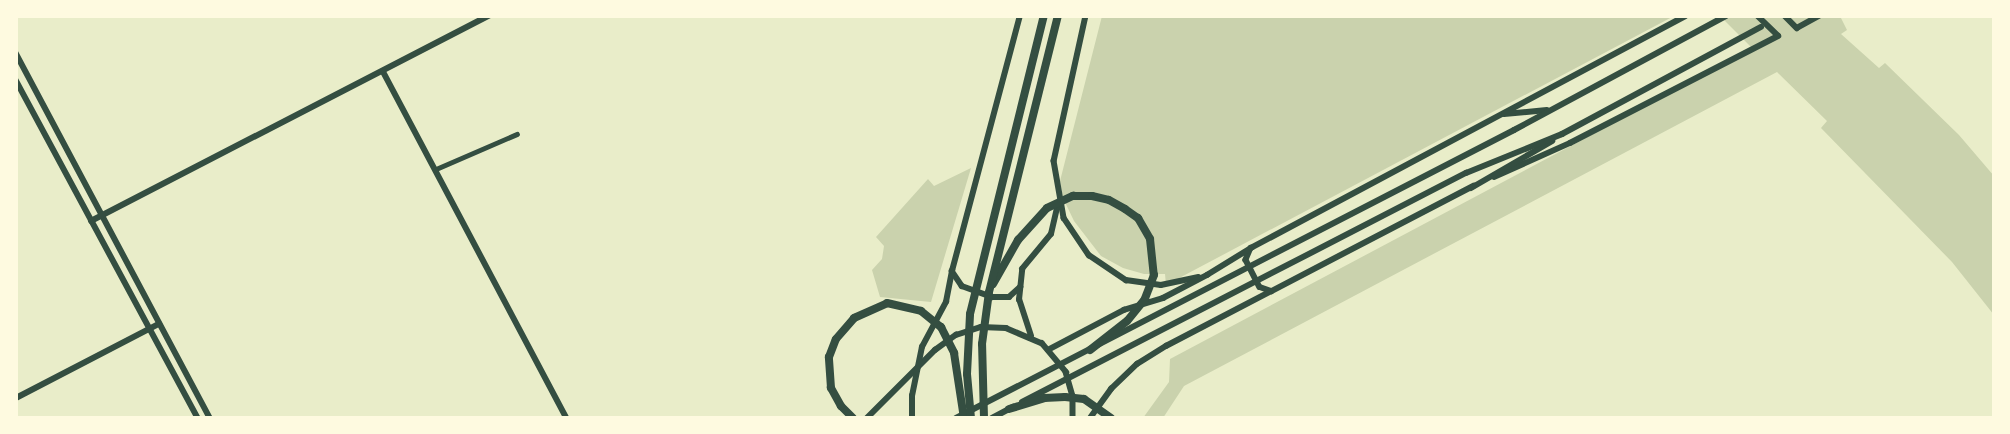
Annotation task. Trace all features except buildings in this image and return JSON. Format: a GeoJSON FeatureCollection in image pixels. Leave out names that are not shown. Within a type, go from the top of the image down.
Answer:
{"type":"FeatureCollection","features":[{"type":"Feature","properties":{"kind":"main road"},"geometry":{"type":"LineString","coordinates":[[971,418],[968,374],[970,314],[1044,16]]}},
{"type":"Feature","properties":{"kind":"main road"},"geometry":{"type":"LineString","coordinates":[[984,418],[982,344],[989,292],[1058,16]]}},
{"type":"Feature","properties":{"kind":"main road"},"geometry":{"type":"LineString","coordinates":[[956,418],[1460,158],[1726,16]]}},
{"type":"Feature","properties":{"kind":"main road"},"geometry":{"type":"LineString","coordinates":[[1471,188],[1528,157],[1562,134],[1761,27]]}},
{"type":"Feature","properties":{"kind":"main road"},"geometry":{"type":"LineString","coordinates":[[1504,114],[1550,110]]}},
{"type":"Feature","properties":{"kind":"main road"},"geometry":{"type":"LineString","coordinates":[[992,418],[1466,173],[1562,134]]}},
{"type":"Feature","properties":{"kind":"main road"},"geometry":{"type":"LineString","coordinates":[[989,292],[1018,240],[1047,208],[1073,196],[1109,200],[1138,218],[1150,239],[1154,275],[1145,299],[1127,321],[1090,350]]}},
{"type":"Feature","properties":{"kind":"main road"},"geometry":{"type":"LineString","coordinates":[[853,418],[841,406],[831,388],[828,372],[830,357],[836,340],[854,318],[887,303],[921,311],[941,327],[954,353],[964,418]]}},
{"type":"Feature","properties":{"kind":"main road"},"geometry":{"type":"LineString","coordinates":[[1009,409],[1044,398],[1065,397],[1084,399],[1111,418]]}},
{"type":"Feature","properties":{"kind":"street"},"geometry":{"type":"LineString","coordinates":[[91,221],[489,16]]}},
{"type":"Feature","properties":{"kind":"street"},"geometry":{"type":"LineString","coordinates":[[912,418],[912,396],[922,347],[946,302],[952,271],[1020,16]]}},
{"type":"Feature","properties":{"kind":"street"},"geometry":{"type":"LineString","coordinates":[[1086,16],[1054,161],[1064,218],[1089,255],[1126,280],[1161,285],[1207,275]]}},
{"type":"Feature","properties":{"kind":"street"},"geometry":{"type":"LineString","coordinates":[[1048,350],[1124,310],[1163,298],[1207,275],[1251,248],[1686,16]]}},
{"type":"Feature","properties":{"kind":"street"},"geometry":{"type":"LineString","coordinates":[[1090,418],[1112,389],[1137,364],[1271,291],[1471,188],[1579,139],[1778,36],[1758,16]]}},
{"type":"Feature","properties":{"kind":"street"},"geometry":{"type":"LineString","coordinates":[[1785,16],[1797,28],[1819,16]]}},
{"type":"Feature","properties":{"kind":"street"},"geometry":{"type":"LineString","coordinates":[[16,53],[210,418]]}},
{"type":"Feature","properties":{"kind":"street"},"geometry":{"type":"LineString","coordinates":[[383,71],[567,418]]}},
{"type":"Feature","properties":{"kind":"street"},"geometry":{"type":"LineString","coordinates":[[16,80],[148,329],[198,418]]}},
{"type":"Feature","properties":{"kind":"street"},"geometry":{"type":"LineString","coordinates":[[436,169],[517,134]]}},
{"type":"Feature","properties":{"kind":"street"},"geometry":{"type":"LineString","coordinates":[[1031,336],[1019,300],[1022,269],[1053,227],[1058,214],[1058,187]]}},
{"type":"Feature","properties":{"kind":"street"},"geometry":{"type":"LineString","coordinates":[[1251,248],[1246,260],[1260,287],[1271,291]]}},
{"type":"Feature","properties":{"kind":"street"},"geometry":{"type":"LineString","coordinates":[[952,271],[962,286],[992,297],[1009,297],[1020,287]]}},
{"type":"Feature","properties":{"kind":"street"},"geometry":{"type":"LineString","coordinates":[[16,398],[159,324]]}},
{"type":"Feature","properties":{"kind":"street"},"geometry":{"type":"LineString","coordinates":[[867,418],[886,396],[918,369],[935,350],[956,335],[981,328],[1006,328],[1031,336],[1048,350],[1066,372],[1073,396],[1073,418]]}},
{"type":"Feature","properties":{"kind":"green space"},"geometry":{"type":"Polygon","coordinates":[[[1102,16],[1674,16],[1166,285],[1165,274],[1144,274],[1123,268],[1101,256],[1074,221],[1063,198],[1060,181],[1102,16]]]}},
{"type":"Feature","properties":{"kind":"green space"},"geometry":{"type":"Polygon","coordinates":[[[1720,16],[1840,16],[1847,30],[1841,34],[1879,68],[1885,63],[1959,135],[1994,176],[1994,315],[1952,262],[1821,128],[1827,121],[1777,72],[1184,386],[1163,418],[1143,418],[1169,382],[1170,359],[1753,49],[1720,16]]]}},
{"type":"Feature","properties":{"kind":"green space"},"geometry":{"type":"Polygon","coordinates":[[[971,168],[931,302],[880,297],[872,270],[882,259],[884,246],[876,237],[928,179],[934,186],[971,168]]]}}]}
